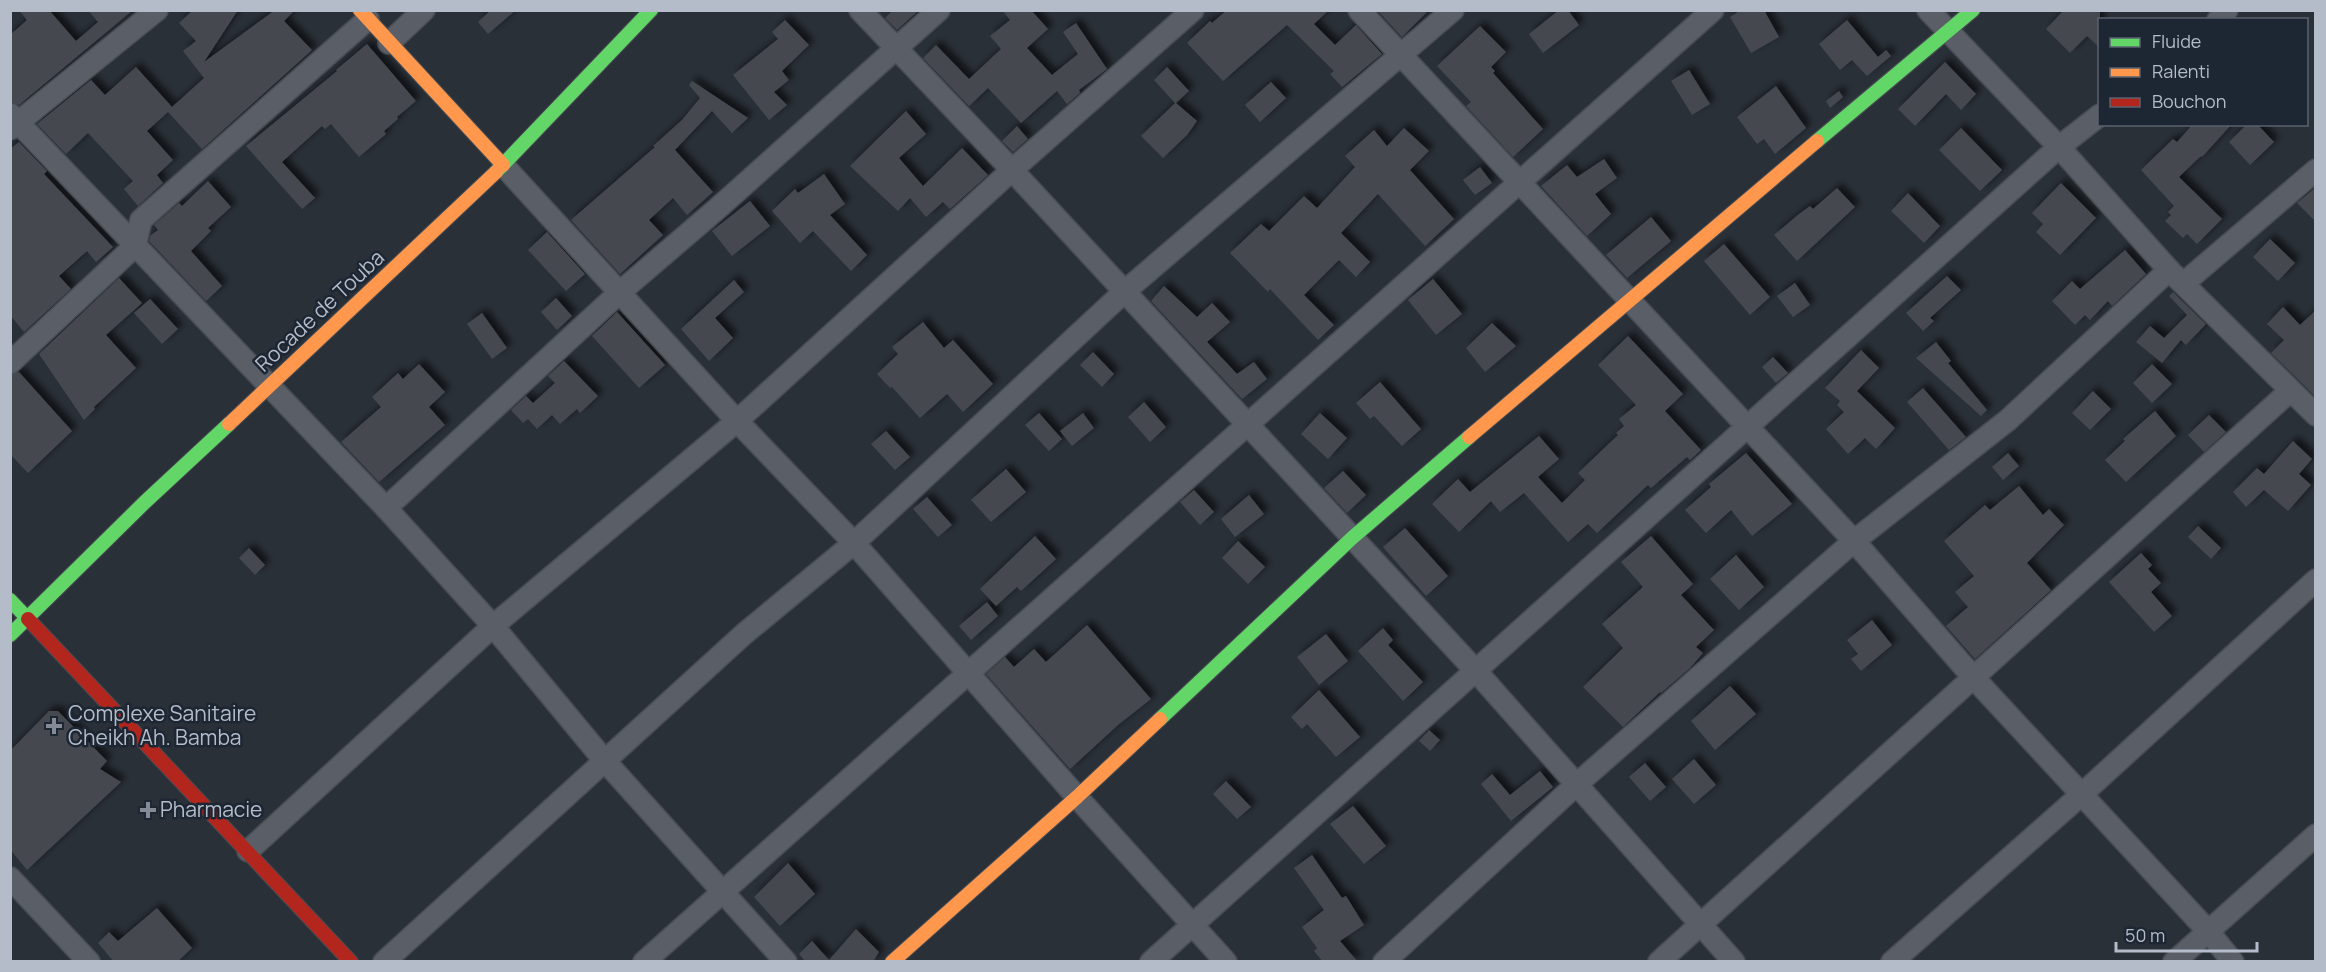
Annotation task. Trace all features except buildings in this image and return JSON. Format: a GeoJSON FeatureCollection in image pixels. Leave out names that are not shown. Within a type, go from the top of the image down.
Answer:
{"type":"FeatureCollection","features":[{"type":"Feature","properties":{"kind":"street"},"geometry":{"type":"LineString","coordinates":[[157,10],[13,122],[386,508],[492,626],[604,760],[786,962]]}},
{"type":"Feature","properties":{"kind":"street"},"geometry":{"type":"LineString","coordinates":[[388,43],[424,10]]}},
{"type":"Feature","properties":{"kind":"street","name":"Rocade de Touba"},"geometry":{"type":"LineString","coordinates":[[10,635],[145,502],[502,165],[651,10]]}},
{"type":"Feature","properties":{"kind":"street"},"geometry":{"type":"LineString","coordinates":[[860,10],[1249,424],[1475,670],[1734,962]]}},
{"type":"Feature","properties":{"kind":"street"},"geometry":{"type":"LineString","coordinates":[[386,508],[619,293],[718,208],[939,10]]}},
{"type":"Feature","properties":{"kind":"street"},"geometry":{"type":"LineString","coordinates":[[248,851],[492,626],[737,421],[1012,170],[1193,10]]}},
{"type":"Feature","properties":{"kind":"street"},"geometry":{"type":"LineString","coordinates":[[1359,10],[1400,57],[1629,299],[1854,542],[1973,678],[2208,931],[2233,962]]}},
{"type":"Feature","properties":{"kind":"street"},"geometry":{"type":"LineString","coordinates":[[384,962],[744,634],[854,543],[1124,292],[1453,10]]}},
{"type":"Feature","properties":{"kind":"street"},"geometry":{"type":"LineString","coordinates":[[644,962],[1713,10]]}},
{"type":"Feature","properties":{"kind":"street"},"geometry":{"type":"LineString","coordinates":[[1928,10],[2059,147],[2177,276],[2316,416]]}},
{"type":"Feature","properties":{"kind":"street"},"geometry":{"type":"LineString","coordinates":[[892,962],[1077,797],[1352,538],[1629,299],[1973,10]]}},
{"type":"Feature","properties":{"kind":"street"},"geometry":{"type":"LineString","coordinates":[[10,363],[135,246],[141,220],[364,15],[737,421],[854,543],[1077,797],[1227,962]]}},
{"type":"Feature","properties":{"kind":"street"},"geometry":{"type":"LineString","coordinates":[[1151,962],[2059,147],[2098,118]]}},
{"type":"Feature","properties":{"kind":"street"},"geometry":{"type":"LineString","coordinates":[[1384,962],[1578,784],[1854,542],[2008,420],[2177,276],[2316,170]]}},
{"type":"Feature","properties":{"kind":"street"},"geometry":{"type":"LineString","coordinates":[[1659,962],[2290,391]]}},
{"type":"Feature","properties":{"kind":"street"},"geometry":{"type":"LineString","coordinates":[[1892,962],[2081,795],[2316,580]]}},
{"type":"Feature","properties":{"kind":"street"},"geometry":{"type":"LineString","coordinates":[[10,600],[351,962]]}},
{"type":"Feature","properties":{"kind":"street"},"geometry":{"type":"LineString","coordinates":[[2174,962],[2316,835]]}},
{"type":"Feature","properties":{"kind":"street"},"geometry":{"type":"LineString","coordinates":[[10,878],[88,962]]}},
{"type":"Feature","properties":{"kind":"traffic: fast"},"geometry":{"type":"LineString","coordinates":[[496,172],[651,10]]}},
{"type":"Feature","properties":{"kind":"traffic: fast"},"geometry":{"type":"LineString","coordinates":[[1817,141],[1973,10]]}},
{"type":"Feature","properties":{"kind":"traffic: fast"},"geometry":{"type":"LineString","coordinates":[[10,635],[145,502],[229,424]]}},
{"type":"Feature","properties":{"kind":"traffic: fast"},"geometry":{"type":"LineString","coordinates":[[1160,719],[1352,538],[1469,437]]}},
{"type":"Feature","properties":{"kind":"traffic: fast"},"geometry":{"type":"LineString","coordinates":[[10,600],[28,619]]}},
{"type":"Feature","properties":{"kind":"traffic: slow"},"geometry":{"type":"LineString","coordinates":[[360,10],[503,165]]}},
{"type":"Feature","properties":{"kind":"traffic: slow"},"geometry":{"type":"LineString","coordinates":[[1469,437],[1817,141]]}},
{"type":"Feature","properties":{"kind":"traffic: slow"},"geometry":{"type":"LineString","coordinates":[[229,424],[496,172]]}},
{"type":"Feature","properties":{"kind":"traffic: slow"},"geometry":{"type":"LineString","coordinates":[[892,962],[1077,797],[1160,719]]}},
{"type":"Feature","properties":{"kind":"traffic: jam"},"geometry":{"type":"LineString","coordinates":[[28,619],[351,962]]}},
{"type":"Feature","properties":{"kind":"place","name":"Complexe Sanitaire Cheikh Ah. Bamba"},"geometry":{"type":"Point","coordinates":[54,726]}},
{"type":"Feature","properties":{"kind":"place","name":"Pharmacie"},"geometry":{"type":"Point","coordinates":[148,810]}}]}
